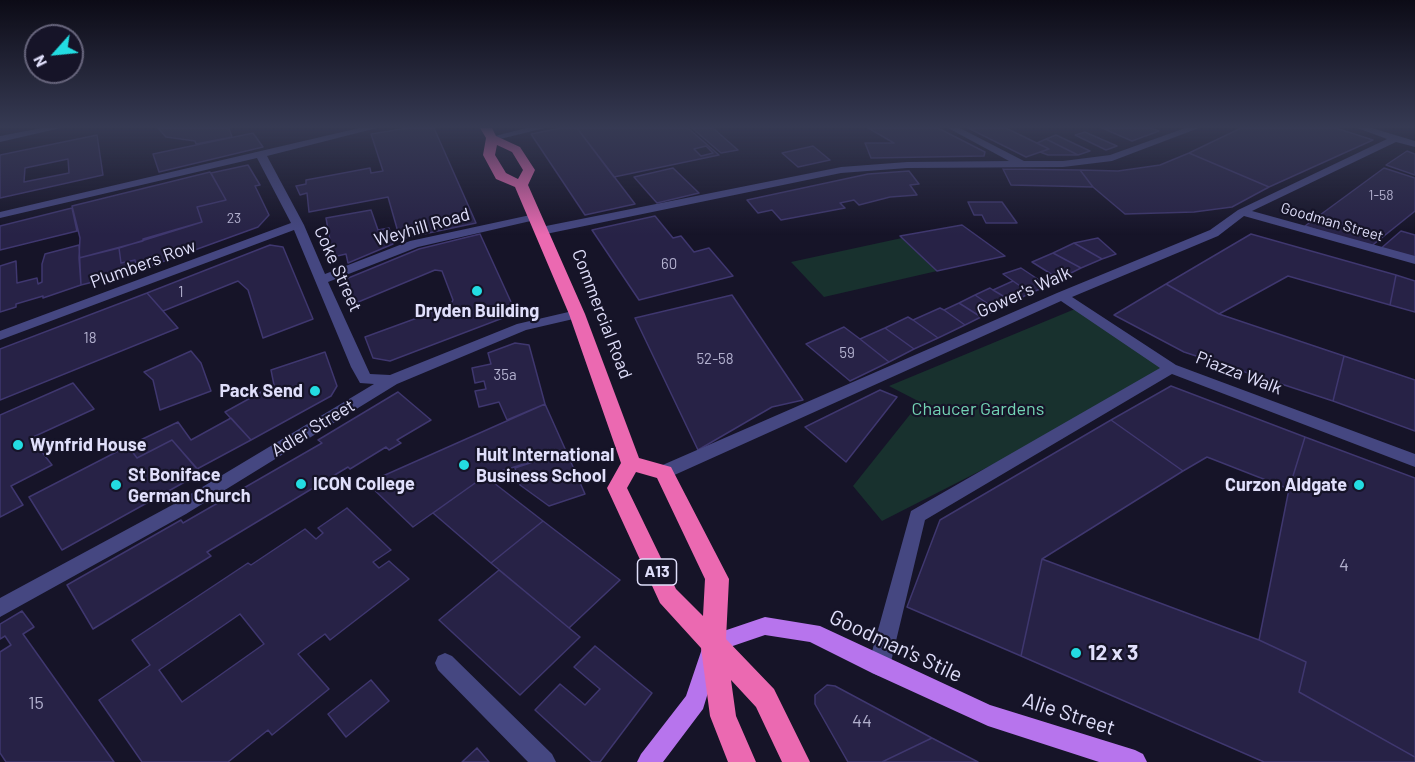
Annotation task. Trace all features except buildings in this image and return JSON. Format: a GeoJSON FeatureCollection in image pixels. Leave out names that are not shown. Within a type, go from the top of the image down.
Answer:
{"type":"FeatureCollection","features":[{"type":"Feature","properties":{"kind":"highway","name":"Commercial Road"},"geometry":{"type":"LineString","coordinates":[[494,164],[501,176],[520,185],[538,224],[578,314],[632,463]]}},
{"type":"Feature","properties":{"kind":"highway"},"geometry":{"type":"LineString","coordinates":[[520,185],[529,170],[525,164]]}},
{"type":"Feature","properties":{"kind":"highway"},"geometry":{"type":"LineString","coordinates":[[632,463],[664,472],[717,579],[713,644],[723,716],[742,762]]}},
{"type":"Feature","properties":{"kind":"highway","name":"A13"},"geometry":{"type":"LineString","coordinates":[[632,463],[617,488],[668,596],[765,698],[796,762]]}},
{"type":"Feature","properties":{"kind":"main road","name":"Goodman's Stile"},"geometry":{"type":"LineString","coordinates":[[713,644],[765,626],[813,633],[879,666],[988,715]]}},
{"type":"Feature","properties":{"kind":"main road"},"geometry":{"type":"LineString","coordinates":[[649,762],[695,702],[713,644]]}},
{"type":"Feature","properties":{"kind":"main road","name":"Alie Street"},"geometry":{"type":"LineString","coordinates":[[988,715],[1134,762]]}},
{"type":"Feature","properties":{"kind":"street"},"geometry":{"type":"LineString","coordinates":[[0,215],[216,164]]}},
{"type":"Feature","properties":{"kind":"street","name":"Coke Street"},"geometry":{"type":"LineString","coordinates":[[266,164],[280,186],[298,225],[365,379],[392,380]]}},
{"type":"Feature","properties":{"kind":"street","name":"Weyhill Road"},"geometry":{"type":"LineString","coordinates":[[321,280],[414,244],[841,170],[907,165],[1067,164]]}},
{"type":"Feature","properties":{"kind":"street","name":"Gower's Walk"},"geometry":{"type":"LineString","coordinates":[[664,472],[1062,296],[1214,233],[1242,212],[1343,164]]}},
{"type":"Feature","properties":{"kind":"street","name":"Goodman Street"},"geometry":{"type":"LineString","coordinates":[[1242,212],[1415,260]]}},
{"type":"Feature","properties":{"kind":"street","name":"Plumbers Row"},"geometry":{"type":"LineString","coordinates":[[0,336],[298,225]]}},
{"type":"Feature","properties":{"kind":"street","name":"Piazza Walk"},"geometry":{"type":"LineString","coordinates":[[1062,296],[1171,368],[1415,461]]}},
{"type":"Feature","properties":{"kind":"street","name":"Adler Street"},"geometry":{"type":"LineString","coordinates":[[0,608],[180,509],[392,380],[522,327],[578,314]]}},
{"type":"Feature","properties":{"kind":"street"},"geometry":{"type":"LineString","coordinates":[[879,666],[917,516],[1171,368]]}},
{"type":"Feature","properties":{"kind":"street"},"geometry":{"type":"LineString","coordinates":[[445,663],[544,762]]}},
{"type":"Feature","properties":{"kind":"green space"},"geometry":{"type":"Polygon","coordinates":[[[902,238],[937,271],[824,297],[791,262],[902,238]]]}},
{"type":"Feature","properties":{"kind":"green space","name":"Chaucer Gardens"},"geometry":{"type":"Polygon","coordinates":[[[1075,309],[1172,373],[882,521],[853,486],[920,402],[889,386],[1075,309]]]}},
{"type":"Feature","properties":{"kind":"place","name":"Dryden Building"},"geometry":{"type":"Point","coordinates":[477,291]}},
{"type":"Feature","properties":{"kind":"place","name":"Pack Send"},"geometry":{"type":"Point","coordinates":[315,391]}},
{"type":"Feature","properties":{"kind":"place","name":"Wynfrid House"},"geometry":{"type":"Point","coordinates":[18,445]}},
{"type":"Feature","properties":{"kind":"place","name":"Hult International Business School"},"geometry":{"type":"Point","coordinates":[464,465]}},
{"type":"Feature","properties":{"kind":"place","name":"ICON College"},"geometry":{"type":"Point","coordinates":[301,484]}},
{"type":"Feature","properties":{"kind":"place","name":"St Boniface German Church"},"geometry":{"type":"Point","coordinates":[116,485]}},
{"type":"Feature","properties":{"kind":"place","name":"Curzon Aldgate"},"geometry":{"type":"Point","coordinates":[1359,485]}},
{"type":"Feature","properties":{"kind":"place","name":"12 x 3"},"geometry":{"type":"Point","coordinates":[1076,653]}}]}
